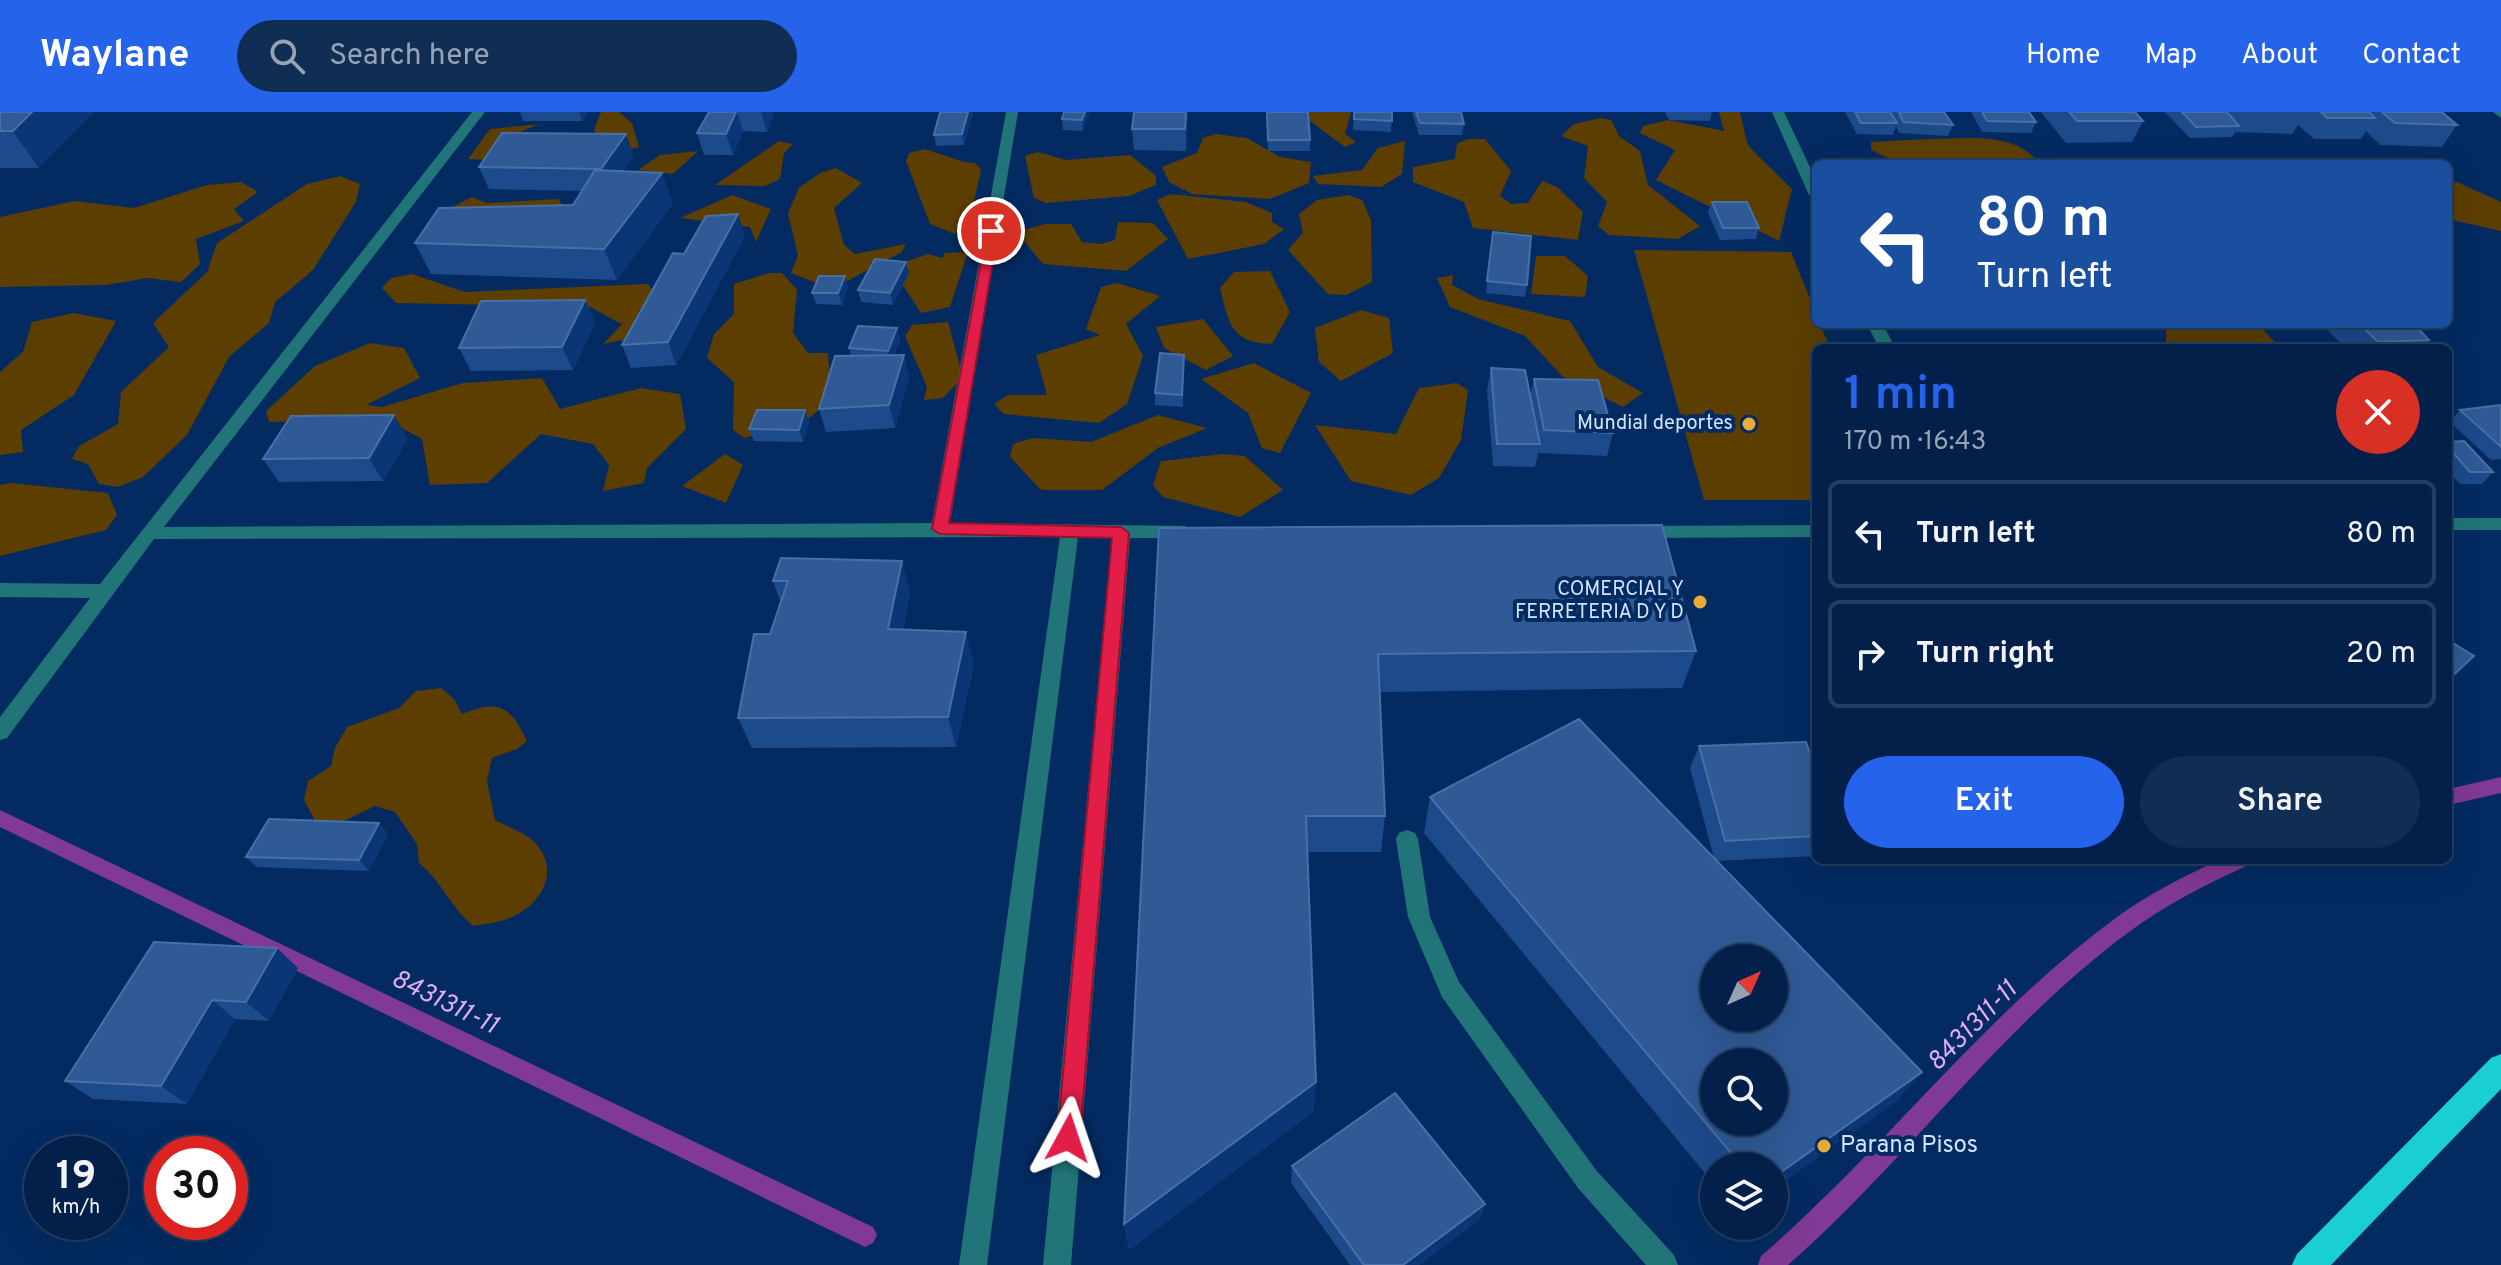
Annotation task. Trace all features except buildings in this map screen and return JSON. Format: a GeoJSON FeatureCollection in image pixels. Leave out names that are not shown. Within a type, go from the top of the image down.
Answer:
{"type":"FeatureCollection","features":[{"type":"Feature","properties":{"kind":"highway"},"geometry":{"type":"LineString","coordinates":[[2308,1265],[2501,1068]]}},
{"type":"Feature","properties":{"kind":"street"},"geometry":{"type":"LineString","coordinates":[[0,732],[149,533],[479,112]]}},
{"type":"Feature","properties":{"kind":"street"},"geometry":{"type":"LineString","coordinates":[[940,529],[1012,112]]}},
{"type":"Feature","properties":{"kind":"street"},"geometry":{"type":"LineString","coordinates":[[1778,112],[1812,186]]}},
{"type":"Feature","properties":{"kind":"street"},"geometry":{"type":"LineString","coordinates":[[2452,524],[2501,524]]}},
{"type":"Feature","properties":{"kind":"street"},"geometry":{"type":"LineString","coordinates":[[149,533],[940,529],[1200,532]]}},
{"type":"Feature","properties":{"kind":"street"},"geometry":{"type":"LineString","coordinates":[[1611,532],[1812,531]]}},
{"type":"Feature","properties":{"kind":"street"},"geometry":{"type":"LineString","coordinates":[[973,1265],[1070,532]]}},
{"type":"Feature","properties":{"kind":"street"},"geometry":{"type":"LineString","coordinates":[[1057,1265],[1121,533]]}},
{"type":"Feature","properties":{"kind":"street"},"geometry":{"type":"LineString","coordinates":[[0,590],[105,591]]}},
{"type":"Feature","properties":{"kind":"street"},"geometry":{"type":"LineString","coordinates":[[1407,839],[1419,917],[1450,989],[1587,1179],[1664,1265]]}},
{"type":"Feature","properties":{"kind":"shaded area"},"geometry":{"type":"Polygon","coordinates":[[[601,112],[619,112],[632,123],[639,147],[623,151],[605,143],[594,130],[601,112]]]}},
{"type":"Feature","properties":{"kind":"shaded area"},"geometry":{"type":"Polygon","coordinates":[[[1292,112],[1351,112],[1345,134],[1356,142],[1345,147],[1302,115],[1292,112]]]}},
{"type":"Feature","properties":{"kind":"shaded area"},"geometry":{"type":"Polygon","coordinates":[[[1719,112],[1740,112],[1747,143],[1792,189],[1779,241],[1656,180],[1675,150],[1640,133],[1643,126],[1669,120],[1724,131],[1719,112]]]}},
{"type":"Feature","properties":{"kind":"shaded area"},"geometry":{"type":"Polygon","coordinates":[[[1600,118],[1611,120],[1619,136],[1640,151],[1648,185],[1700,226],[1678,239],[1609,235],[1598,226],[1607,202],[1584,178],[1588,146],[1561,136],[1574,124],[1600,118]]]}},
{"type":"Feature","properties":{"kind":"shaded area"},"geometry":{"type":"Polygon","coordinates":[[[539,124],[520,132],[490,160],[468,159],[490,129],[539,124]]]}},
{"type":"Feature","properties":{"kind":"shaded area"},"geometry":{"type":"Polygon","coordinates":[[[1216,134],[1247,138],[1280,157],[1311,162],[1309,183],[1270,199],[1192,194],[1169,182],[1162,167],[1197,153],[1203,138],[1216,134]]]}},
{"type":"Feature","properties":{"kind":"shaded area"},"geometry":{"type":"Polygon","coordinates":[[[1485,139],[1511,171],[1500,196],[1511,204],[1528,203],[1542,181],[1557,187],[1583,212],[1578,240],[1473,228],[1464,202],[1413,182],[1413,167],[1455,159],[1457,143],[1485,139]]]}},
{"type":"Feature","properties":{"kind":"shaded area"},"geometry":{"type":"Polygon","coordinates":[[[1989,139],[2017,146],[2036,160],[1892,160],[1871,150],[1871,142],[1989,139]]]}},
{"type":"Feature","properties":{"kind":"shaded area"},"geometry":{"type":"Polygon","coordinates":[[[779,141],[793,144],[784,153],[780,179],[765,186],[715,185],[779,141]]]}},
{"type":"Feature","properties":{"kind":"shaded area"},"geometry":{"type":"Polygon","coordinates":[[[1405,141],[1402,174],[1381,187],[1318,184],[1313,176],[1362,170],[1378,148],[1405,141]]]}},
{"type":"Feature","properties":{"kind":"shaded area"},"geometry":{"type":"Polygon","coordinates":[[[925,149],[975,163],[981,170],[971,216],[955,234],[930,224],[906,161],[909,153],[925,149]]]}},
{"type":"Feature","properties":{"kind":"shaded area"},"geometry":{"type":"Polygon","coordinates":[[[698,151],[673,174],[638,170],[660,155],[698,151]]]}},
{"type":"Feature","properties":{"kind":"shaded area"},"geometry":{"type":"Polygon","coordinates":[[[1038,152],[1066,160],[1130,155],[1156,176],[1156,185],[1129,196],[1046,203],[1034,198],[1025,156],[1038,152]]]}},
{"type":"Feature","properties":{"kind":"shaded area"},"geometry":{"type":"Polygon","coordinates":[[[836,168],[862,183],[834,208],[844,245],[855,254],[906,244],[902,252],[832,289],[791,273],[798,255],[788,213],[799,188],[820,173],[836,168]]]}},
{"type":"Feature","properties":{"kind":"shaded area"},"geometry":{"type":"Polygon","coordinates":[[[340,176],[360,184],[356,202],[313,270],[275,302],[269,323],[229,357],[187,435],[143,477],[118,487],[99,484],[88,464],[72,459],[79,446],[118,424],[121,392],[169,347],[153,323],[207,272],[217,243],[307,184],[340,176]]]}},
{"type":"Feature","properties":{"kind":"shaded area"},"geometry":{"type":"Polygon","coordinates":[[[241,182],[258,192],[234,209],[244,221],[196,239],[200,264],[181,282],[148,278],[106,285],[0,287],[0,217],[75,201],[134,208],[207,185],[241,182]]]}},
{"type":"Feature","properties":{"kind":"shaded area"},"geometry":{"type":"Polygon","coordinates":[[[2457,182],[2501,202],[2501,231],[2452,220],[2452,184],[2457,182]]]}},
{"type":"Feature","properties":{"kind":"shaded area"},"geometry":{"type":"Polygon","coordinates":[[[1171,194],[1246,202],[1272,213],[1272,222],[1284,229],[1264,244],[1188,259],[1157,200],[1171,194]]]}},
{"type":"Feature","properties":{"kind":"shaded area"},"geometry":{"type":"Polygon","coordinates":[[[732,195],[771,209],[756,242],[750,227],[680,218],[732,195]]]}},
{"type":"Feature","properties":{"kind":"shaded area"},"geometry":{"type":"Polygon","coordinates":[[[1348,195],[1362,200],[1371,220],[1372,282],[1346,295],[1328,294],[1288,250],[1303,233],[1299,214],[1317,200],[1348,195]]]}},
{"type":"Feature","properties":{"kind":"shaded area"},"geometry":{"type":"Polygon","coordinates":[[[472,197],[487,203],[558,199],[569,214],[442,212],[472,197]]]}},
{"type":"Feature","properties":{"kind":"shaded area"},"geometry":{"type":"Polygon","coordinates":[[[1118,222],[1153,223],[1168,239],[1126,271],[1043,264],[1016,232],[1045,224],[1071,224],[1082,242],[1100,244],[1115,240],[1118,222]]]}},
{"type":"Feature","properties":{"kind":"shaded area","name":"Mundial deportes"},"geometry":{"type":"Polygon","coordinates":[[[1634,250],[1791,252],[1812,303],[1812,328],[1822,328],[1828,344],[1812,344],[1812,500],[1704,500],[1634,250]]]}},
{"type":"Feature","properties":{"kind":"shaded area"},"geometry":{"type":"Polygon","coordinates":[[[968,252],[950,307],[921,313],[891,267],[928,254],[943,258],[944,253],[968,252]]]}},
{"type":"Feature","properties":{"kind":"shaded area"},"geometry":{"type":"Polygon","coordinates":[[[1536,256],[1565,256],[1588,276],[1585,297],[1531,294],[1536,256]]]}},
{"type":"Feature","properties":{"kind":"shaded area"},"geometry":{"type":"Polygon","coordinates":[[[1270,271],[1290,312],[1272,344],[1247,340],[1239,335],[1229,321],[1220,288],[1234,272],[1270,271]]]}},
{"type":"Feature","properties":{"kind":"shaded area"},"geometry":{"type":"Polygon","coordinates":[[[769,273],[782,273],[797,290],[793,333],[808,353],[828,353],[831,400],[804,422],[744,438],[733,430],[734,382],[707,358],[714,334],[734,314],[734,284],[769,273]]]}},
{"type":"Feature","properties":{"kind":"shaded area"},"geometry":{"type":"Polygon","coordinates":[[[412,274],[465,292],[648,284],[654,293],[639,337],[603,344],[622,324],[590,307],[396,303],[382,288],[391,278],[412,274]]]}},
{"type":"Feature","properties":{"kind":"shaded area"},"geometry":{"type":"Polygon","coordinates":[[[1453,275],[1452,285],[1478,299],[1570,321],[1598,367],[1643,393],[1623,407],[1562,376],[1525,336],[1450,307],[1437,278],[1453,275]]]}},
{"type":"Feature","properties":{"kind":"shaded area"},"geometry":{"type":"Polygon","coordinates":[[[1117,283],[1160,296],[1126,324],[1143,356],[1127,404],[1099,423],[1004,414],[994,404],[1008,395],[1047,395],[1036,355],[1100,335],[1086,329],[1101,287],[1117,283]]]}},
{"type":"Feature","properties":{"kind":"shaded area"},"geometry":{"type":"Polygon","coordinates":[[[1361,310],[1389,318],[1393,353],[1341,381],[1319,362],[1315,328],[1361,310]]]}},
{"type":"Feature","properties":{"kind":"shaded area"},"geometry":{"type":"Polygon","coordinates":[[[74,313],[116,321],[74,395],[21,430],[23,452],[0,455],[0,372],[23,352],[32,322],[74,313]]]}},
{"type":"Feature","properties":{"kind":"shaded area"},"geometry":{"type":"Polygon","coordinates":[[[1203,319],[1233,356],[1206,370],[1164,348],[1156,327],[1203,319]]]}},
{"type":"Feature","properties":{"kind":"shaded area"},"geometry":{"type":"Polygon","coordinates":[[[948,322],[963,377],[943,398],[924,400],[927,387],[905,336],[912,325],[948,322]]]}},
{"type":"Feature","properties":{"kind":"shaded area"},"geometry":{"type":"Polygon","coordinates":[[[2166,328],[2262,328],[2276,344],[2166,344],[2166,328]]]}},
{"type":"Feature","properties":{"kind":"shaded area"},"geometry":{"type":"Polygon","coordinates":[[[370,343],[404,348],[420,378],[366,405],[382,407],[463,383],[542,378],[560,409],[641,388],[680,394],[686,429],[647,468],[644,483],[603,491],[609,465],[593,444],[541,434],[487,483],[430,485],[422,439],[385,419],[269,422],[266,411],[315,366],[370,343]]]}},
{"type":"Feature","properties":{"kind":"shaded area"},"geometry":{"type":"Polygon","coordinates":[[[1254,363],[1311,393],[1280,453],[1262,448],[1248,413],[1201,379],[1254,363]]]}},
{"type":"Feature","properties":{"kind":"shaded area"},"geometry":{"type":"Polygon","coordinates":[[[1457,383],[1468,390],[1461,440],[1439,478],[1411,495],[1351,481],[1315,425],[1396,434],[1419,388],[1457,383]]]}},
{"type":"Feature","properties":{"kind":"shaded area"},"geometry":{"type":"Polygon","coordinates":[[[1158,415],[1207,428],[1158,448],[1102,490],[1041,490],[1010,457],[1013,444],[1033,438],[1091,442],[1158,415]]]}},
{"type":"Feature","properties":{"kind":"shaded area"},"geometry":{"type":"Polygon","coordinates":[[[725,454],[743,465],[726,503],[682,486],[725,454]]]}},
{"type":"Feature","properties":{"kind":"shaded area"},"geometry":{"type":"Polygon","coordinates":[[[1223,454],[1245,456],[1283,490],[1240,517],[1163,497],[1153,485],[1161,461],[1223,454]]]}},
{"type":"Feature","properties":{"kind":"shaded area"},"geometry":{"type":"Polygon","coordinates":[[[11,483],[108,493],[117,515],[106,530],[0,556],[0,485],[11,483]]]}},
{"type":"Feature","properties":{"kind":"shaded area"},"geometry":{"type":"Polygon","coordinates":[[[441,688],[454,699],[462,714],[485,707],[509,713],[527,741],[517,749],[492,758],[487,781],[495,820],[537,845],[544,856],[546,879],[536,900],[516,915],[500,921],[473,926],[465,919],[419,863],[417,844],[395,812],[375,806],[321,832],[304,800],[308,781],[331,766],[335,748],[347,727],[399,708],[416,691],[441,688]]]}},
{"type":"Feature","properties":{"kind":"waterway","name":"8431311-11"},"geometry":{"type":"LineString","coordinates":[[2452,796],[2501,785]]}},
{"type":"Feature","properties":{"kind":"waterway","name":"8431311-11"},"geometry":{"type":"LineString","coordinates":[[0,818],[865,1235]]}},
{"type":"Feature","properties":{"kind":"waterway","name":"8431311-11"},"geometry":{"type":"LineString","coordinates":[[1770,1265],[1837,1204],[2022,1011],[2071,966],[2123,924],[2178,889],[2231,864]]}},
{"type":"Feature","properties":{"kind":"place","name":"Mundial deportes"},"geometry":{"type":"Point","coordinates":[1749,424]}},
{"type":"Feature","properties":{"kind":"place","name":"COMERCIAL Y FERRETERIA D Y D"},"geometry":{"type":"Point","coordinates":[1700,602]}},
{"type":"Feature","properties":{"kind":"place","name":"Parana Pisos"},"geometry":{"type":"Point","coordinates":[1824,1146]}},
{"type":"Feature","properties":{"kind":"route"},"geometry":{"type":"LineString","coordinates":[[991,231],[940,529],[1121,533],[1068,1138]]}}]}
